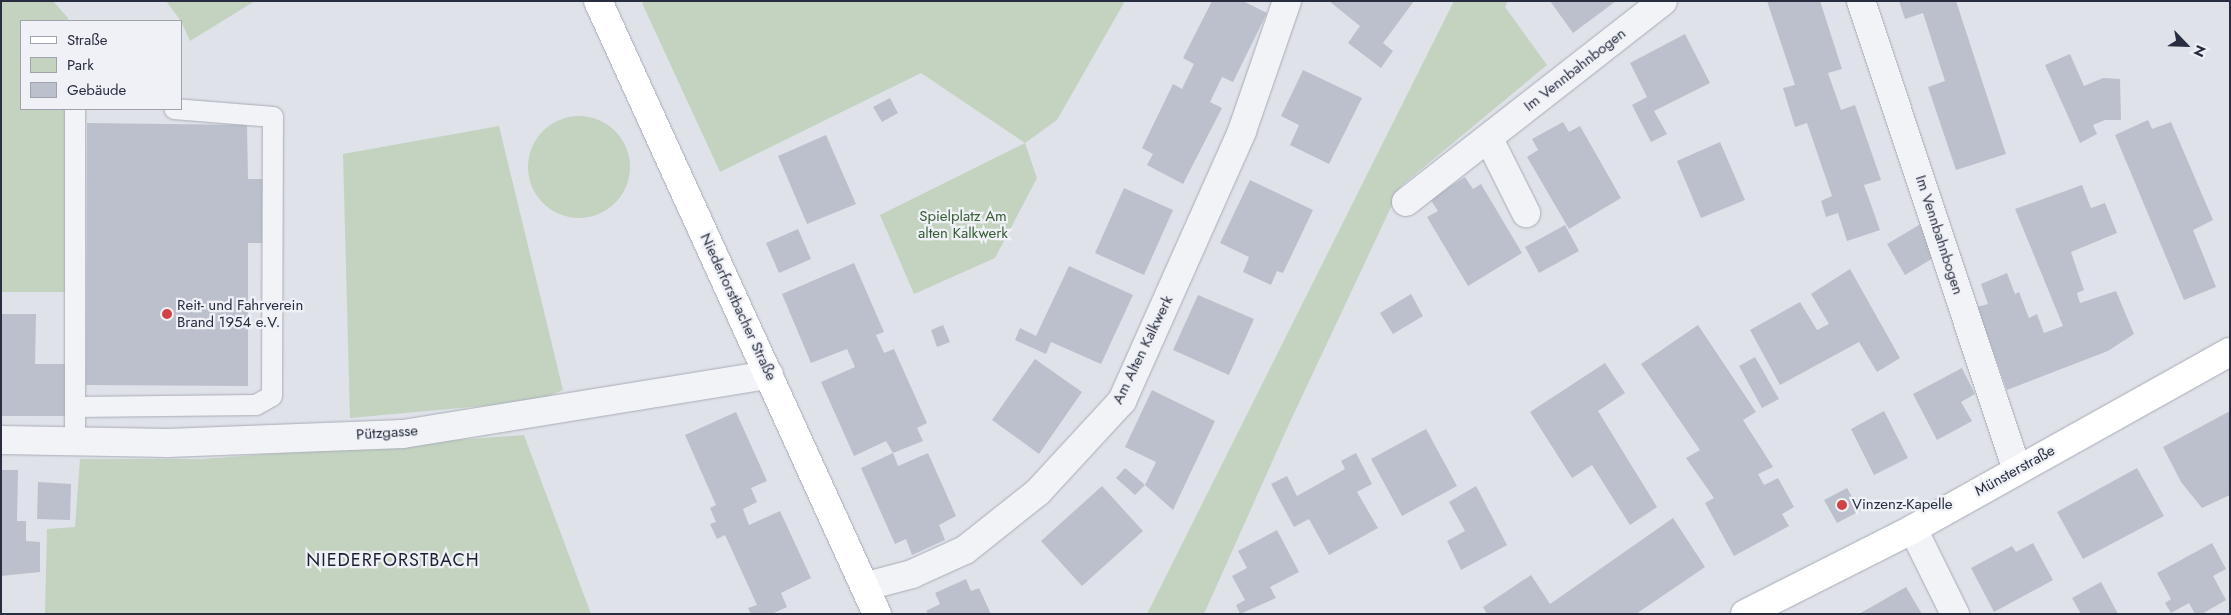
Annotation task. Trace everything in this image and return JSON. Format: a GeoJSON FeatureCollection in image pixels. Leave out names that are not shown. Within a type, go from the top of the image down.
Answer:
{"type":"FeatureCollection","features":[{"type":"Feature","properties":{"kind":"street","name":"Niederforstbacher Straße"},"geometry":{"type":"LineString","coordinates":[[598,1],[867,586],[877,614]]}},
{"type":"Feature","properties":{"kind":"street","name":"Am Alten Kalkwerk"},"geometry":{"type":"LineString","coordinates":[[867,586],[912,574],[965,550],[1038,492],[1122,401],[1242,131],[1287,1]]}},
{"type":"Feature","properties":{"kind":"street","name":"Im Vennbahnbogen"},"geometry":{"type":"LineString","coordinates":[[1406,202],[1663,1]]}},
{"type":"Feature","properties":{"kind":"street","name":"Im Vennbahnbogen"},"geometry":{"type":"LineString","coordinates":[[1861,1],[2017,469]]}},
{"type":"Feature","properties":{"kind":"street"},"geometry":{"type":"LineString","coordinates":[[1488,139],[1526,213]]}},
{"type":"Feature","properties":{"kind":"street","name":"Münsterstraße"},"geometry":{"type":"LineString","coordinates":[[1746,614],[1912,530],[2017,469],[2230,352]]}},
{"type":"Feature","properties":{"kind":"street","name":"Pützgasse"},"geometry":{"type":"LineString","coordinates":[[1,440],[168,443],[403,434],[769,375]]}},
{"type":"Feature","properties":{"kind":"street"},"geometry":{"type":"LineString","coordinates":[[1912,530],[1955,614]]}},
{"type":"Feature","properties":{"kind":"lane"},"geometry":{"type":"LineString","coordinates":[[75,441],[76,110]]}},
{"type":"Feature","properties":{"kind":"lane"},"geometry":{"type":"LineString","coordinates":[[75,407],[256,405],[272,396],[273,117],[182,110]]}},
{"type":"Feature","properties":{"kind":"green space"},"geometry":{"type":"Polygon","coordinates":[[[1,1],[53,1],[68,20],[20,20],[20,110],[69,110],[70,292],[1,292],[1,1]]]}},
{"type":"Feature","properties":{"kind":"green space"},"geometry":{"type":"Polygon","coordinates":[[[166,1],[255,1],[190,41],[182,20],[166,1]]]}},
{"type":"Feature","properties":{"kind":"green space"},"geometry":{"type":"Polygon","coordinates":[[[646,1],[1125,1],[1057,120],[1025,143],[921,73],[720,172],[642,3],[646,1]]]}},
{"type":"Feature","properties":{"kind":"green space"},"geometry":{"type":"Polygon","coordinates":[[[1454,1],[1508,1],[1505,7],[1547,65],[1401,186],[1289,424],[1204,614],[1147,614],[1454,1]]]}},
{"type":"Feature","properties":{"kind":"green space"},"geometry":{"type":"Polygon","coordinates":[[[579,116],[598,120],[615,131],[626,148],[630,167],[626,186],[615,203],[598,214],[579,218],[560,214],[543,203],[532,186],[528,167],[532,148],[543,131],[560,120],[579,116]]]}},
{"type":"Feature","properties":{"kind":"green space"},"geometry":{"type":"Polygon","coordinates":[[[499,126],[563,390],[536,401],[350,418],[343,154],[499,126]]]}},
{"type":"Feature","properties":{"kind":"green space","name":"Spielplatz Am alten Kalkwerk"},"geometry":{"type":"Polygon","coordinates":[[[1025,143],[1037,178],[995,258],[914,294],[880,215],[1025,143]]]}},
{"type":"Feature","properties":{"kind":"green space"},"geometry":{"type":"Polygon","coordinates":[[[524,435],[591,614],[45,614],[47,529],[75,527],[80,459],[203,459],[524,435]]]}},
{"type":"Feature","properties":{"kind":"building"},"geometry":{"type":"Polygon","coordinates":[[[1212,1],[1243,1],[1267,13],[1233,82],[1222,77],[1210,102],[1222,108],[1183,184],[1147,165],[1153,154],[1142,148],[1173,84],[1182,89],[1194,64],[1183,58],[1212,1]]]}},
{"type":"Feature","properties":{"kind":"building"},"geometry":{"type":"Polygon","coordinates":[[[1329,1],[1414,1],[1383,43],[1393,51],[1381,68],[1348,43],[1360,26],[1329,1]]]}},
{"type":"Feature","properties":{"kind":"building"},"geometry":{"type":"Polygon","coordinates":[[[1550,1],[1616,1],[1573,33],[1550,1]]]}},
{"type":"Feature","properties":{"kind":"building"},"geometry":{"type":"Polygon","coordinates":[[[1767,1],[1820,1],[1842,69],[1828,73],[1841,110],[1855,105],[1881,180],[1864,185],[1880,230],[1847,241],[1838,213],[1826,217],[1821,201],[1832,196],[1807,123],[1795,127],[1783,88],[1795,85],[1767,1]]]}},
{"type":"Feature","properties":{"kind":"building"},"geometry":{"type":"Polygon","coordinates":[[[1899,1],[1956,1],[2006,154],[1956,170],[1928,87],[1945,81],[1923,13],[1905,19],[1899,1]]]}},
{"type":"Feature","properties":{"kind":"building"},"geometry":{"type":"Polygon","coordinates":[[[1685,34],[1710,83],[1654,111],[1667,134],[1651,142],[1632,105],[1647,97],[1630,63],[1685,34]]]}},
{"type":"Feature","properties":{"kind":"building"},"geometry":{"type":"Polygon","coordinates":[[[2070,54],[2084,86],[2103,78],[2120,79],[2121,120],[2105,120],[2093,125],[2097,134],[2080,143],[2045,65],[2070,54]]]}},
{"type":"Feature","properties":{"kind":"building"},"geometry":{"type":"Polygon","coordinates":[[[1303,70],[1362,98],[1329,164],[1290,145],[1299,125],[1281,116],[1303,70]]]}},
{"type":"Feature","properties":{"kind":"building"},"geometry":{"type":"Polygon","coordinates":[[[890,98],[898,113],[882,122],[873,107],[890,98]]]}},
{"type":"Feature","properties":{"kind":"building"},"geometry":{"type":"Polygon","coordinates":[[[2148,120],[2152,129],[2171,122],[2213,220],[2193,230],[2216,287],[2184,300],[2115,135],[2148,120]]]}},
{"type":"Feature","properties":{"kind":"building"},"geometry":{"type":"Polygon","coordinates":[[[1563,122],[1569,132],[1580,126],[1621,198],[1569,229],[1527,157],[1538,150],[1532,139],[1563,122]]]}},
{"type":"Feature","properties":{"kind":"building","name":"Reit- und Fahrverein Brand 1954 e.V."},"geometry":{"type":"Polygon","coordinates":[[[87,123],[247,125],[248,179],[264,179],[264,243],[248,243],[248,386],[86,385],[87,123]]]}},
{"type":"Feature","properties":{"kind":"building"},"geometry":{"type":"Polygon","coordinates":[[[826,135],[856,204],[807,224],[778,156],[826,135]]]}},
{"type":"Feature","properties":{"kind":"building"},"geometry":{"type":"Polygon","coordinates":[[[1720,142],[1745,200],[1701,218],[1677,161],[1720,142]]]}},
{"type":"Feature","properties":{"kind":"building"},"geometry":{"type":"Polygon","coordinates":[[[1465,177],[1473,189],[1481,184],[1522,253],[1468,286],[1427,217],[1438,211],[1430,199],[1465,177]]]}},
{"type":"Feature","properties":{"kind":"building"},"geometry":{"type":"Polygon","coordinates":[[[1250,180],[1313,210],[1283,273],[1277,271],[1271,285],[1243,272],[1249,257],[1220,243],[1250,180]]]}},
{"type":"Feature","properties":{"kind":"building"},"geometry":{"type":"Polygon","coordinates":[[[2082,185],[2091,208],[2105,203],[2117,233],[2071,252],[2084,290],[2077,293],[2080,303],[2116,291],[2134,334],[2108,351],[2007,390],[1977,307],[1988,304],[1981,284],[2007,273],[2015,294],[2019,292],[2029,318],[2037,314],[2044,333],[2063,326],[2015,209],[2082,185]]]}},
{"type":"Feature","properties":{"kind":"building"},"geometry":{"type":"Polygon","coordinates":[[[1124,188],[1173,210],[1144,275],[1095,253],[1124,188]]]}},
{"type":"Feature","properties":{"kind":"building"},"geometry":{"type":"Polygon","coordinates":[[[1924,222],[1935,257],[1905,275],[1887,244],[1924,222]]]}},
{"type":"Feature","properties":{"kind":"building"},"geometry":{"type":"Polygon","coordinates":[[[1565,225],[1579,251],[1539,273],[1525,247],[1565,225]]]}},
{"type":"Feature","properties":{"kind":"building"},"geometry":{"type":"Polygon","coordinates":[[[798,229],[811,259],[779,273],[766,243],[798,229]]]}},
{"type":"Feature","properties":{"kind":"building"},"geometry":{"type":"Polygon","coordinates":[[[854,263],[884,332],[876,335],[884,353],[894,349],[927,423],[917,428],[923,441],[893,453],[886,441],[854,456],[821,382],[855,367],[847,349],[811,363],[782,294],[854,263]]]}},
{"type":"Feature","properties":{"kind":"building"},"geometry":{"type":"Polygon","coordinates":[[[1069,266],[1133,295],[1101,364],[1051,342],[1046,354],[1015,340],[1020,328],[1036,336],[1069,266]]]}},
{"type":"Feature","properties":{"kind":"building"},"geometry":{"type":"Polygon","coordinates":[[[1850,269],[1900,358],[1877,372],[1859,342],[1780,385],[1750,330],[1800,302],[1817,330],[1829,324],[1811,294],[1850,269]]]}},
{"type":"Feature","properties":{"kind":"building"},"geometry":{"type":"Polygon","coordinates":[[[1411,294],[1423,316],[1393,334],[1380,313],[1411,294]]]}},
{"type":"Feature","properties":{"kind":"building"},"geometry":{"type":"Polygon","coordinates":[[[1198,295],[1254,319],[1229,375],[1173,350],[1198,295]]]}},
{"type":"Feature","properties":{"kind":"building"},"geometry":{"type":"Polygon","coordinates":[[[1,314],[36,314],[35,364],[66,364],[66,416],[1,416],[1,314]]]}},
{"type":"Feature","properties":{"kind":"building"},"geometry":{"type":"Polygon","coordinates":[[[943,325],[950,342],[937,347],[931,330],[943,325]]]}},
{"type":"Feature","properties":{"kind":"building"},"geometry":{"type":"Polygon","coordinates":[[[1698,325],[1756,412],[1743,420],[1773,467],[1758,474],[1764,485],[1778,478],[1794,507],[1782,514],[1789,526],[1734,556],[1705,503],[1714,498],[1686,458],[1700,450],[1641,364],[1698,325]]]}},
{"type":"Feature","properties":{"kind":"building"},"geometry":{"type":"Polygon","coordinates":[[[1755,357],[1779,399],[1762,408],[1739,366],[1755,357]]]}},
{"type":"Feature","properties":{"kind":"building"},"geometry":{"type":"Polygon","coordinates":[[[1035,359],[1082,392],[1039,454],[992,420],[1035,359]]]}},
{"type":"Feature","properties":{"kind":"building"},"geometry":{"type":"Polygon","coordinates":[[[1605,363],[1625,393],[1598,411],[1657,507],[1630,525],[1592,465],[1572,478],[1530,412],[1605,363]]]}},
{"type":"Feature","properties":{"kind":"building"},"geometry":{"type":"Polygon","coordinates":[[[1962,368],[1975,394],[1961,402],[1972,421],[1937,440],[1913,394],[1962,368]]]}},
{"type":"Feature","properties":{"kind":"building"},"geometry":{"type":"Polygon","coordinates":[[[1152,390],[1215,421],[1173,510],[1145,485],[1156,462],[1125,447],[1152,390]]]}},
{"type":"Feature","properties":{"kind":"building"},"geometry":{"type":"Polygon","coordinates":[[[1884,411],[1908,458],[1874,475],[1851,429],[1884,411]]]}},
{"type":"Feature","properties":{"kind":"building"},"geometry":{"type":"Polygon","coordinates":[[[2230,411],[2230,495],[2202,508],[2181,482],[2163,447],[2230,411]]]}},
{"type":"Feature","properties":{"kind":"building"},"geometry":{"type":"Polygon","coordinates":[[[736,412],[767,481],[751,488],[757,502],[743,509],[749,525],[780,511],[811,578],[781,593],[787,607],[772,614],[751,614],[748,608],[757,605],[725,535],[717,539],[710,524],[716,522],[710,508],[716,505],[685,435],[736,412]]]}},
{"type":"Feature","properties":{"kind":"building"},"geometry":{"type":"Polygon","coordinates":[[[1426,429],[1457,486],[1402,516],[1371,459],[1426,429]]]}},
{"type":"Feature","properties":{"kind":"building"},"geometry":{"type":"Polygon","coordinates":[[[893,453],[898,466],[928,453],[956,516],[939,525],[945,540],[912,555],[906,539],[895,544],[861,468],[893,453]]]}},
{"type":"Feature","properties":{"kind":"building"},"geometry":{"type":"Polygon","coordinates":[[[1356,453],[1372,484],[1357,492],[1378,528],[1329,555],[1309,519],[1294,527],[1271,484],[1287,476],[1297,496],[1345,469],[1341,461],[1356,453]]]}},
{"type":"Feature","properties":{"kind":"building"},"geometry":{"type":"Polygon","coordinates":[[[1125,468],[1145,485],[1135,495],[1116,478],[1125,468]]]}},
{"type":"Feature","properties":{"kind":"building"},"geometry":{"type":"Polygon","coordinates":[[[2137,468],[2164,516],[2083,559],[2057,512],[2137,468]]]}},
{"type":"Feature","properties":{"kind":"building"},"geometry":{"type":"Polygon","coordinates":[[[1,470],[18,470],[17,521],[26,521],[26,541],[40,542],[40,572],[1,576],[1,470]]]}},
{"type":"Feature","properties":{"kind":"building"},"geometry":{"type":"Polygon","coordinates":[[[38,482],[71,484],[70,520],[37,519],[38,482]]]}},
{"type":"Feature","properties":{"kind":"building"},"geometry":{"type":"Polygon","coordinates":[[[1102,486],[1143,531],[1082,586],[1041,541],[1102,486]]]}},
{"type":"Feature","properties":{"kind":"building"},"geometry":{"type":"Polygon","coordinates":[[[1476,486],[1507,545],[1461,570],[1447,541],[1465,531],[1449,502],[1476,486]]]}},
{"type":"Feature","properties":{"kind":"building","name":"Vinzenz-Kapelle"},"geometry":{"type":"Polygon","coordinates":[[[1847,488],[1860,511],[1837,523],[1824,500],[1847,488]]]}},
{"type":"Feature","properties":{"kind":"building"},"geometry":{"type":"Polygon","coordinates":[[[1673,518],[1705,567],[1636,614],[1487,614],[1483,607],[1531,575],[1550,604],[1673,518]]]}},
{"type":"Feature","properties":{"kind":"building"},"geometry":{"type":"Polygon","coordinates":[[[1277,530],[1299,572],[1270,587],[1276,598],[1240,614],[1236,605],[1245,600],[1232,576],[1247,568],[1238,551],[1277,530]]]}},
{"type":"Feature","properties":{"kind":"building"},"geometry":{"type":"Polygon","coordinates":[[[2033,543],[2053,580],[1994,612],[1971,568],[2012,546],[2016,552],[2033,543]]]}},
{"type":"Feature","properties":{"kind":"building"},"geometry":{"type":"Polygon","coordinates":[[[2212,543],[2226,569],[2213,576],[2226,600],[2202,614],[2195,614],[2189,603],[2171,613],[2165,603],[2171,599],[2157,573],[2212,543]]]}},
{"type":"Feature","properties":{"kind":"building"},"geometry":{"type":"Polygon","coordinates":[[[966,579],[971,591],[979,588],[991,614],[928,614],[926,611],[940,604],[935,593],[966,579]]]}},
{"type":"Feature","properties":{"kind":"building"},"geometry":{"type":"Polygon","coordinates":[[[2101,582],[2118,614],[2081,614],[2072,598],[2101,582]]]}},
{"type":"Feature","properties":{"kind":"building"},"geometry":{"type":"Polygon","coordinates":[[[1906,587],[1922,614],[1859,614],[1906,587]]]}},
{"type":"Feature","properties":{"kind":"place","name":"Reit- und Fahrverein Brand 1954 e.V."},"geometry":{"type":"Point","coordinates":[167,314]}},
{"type":"Feature","properties":{"kind":"place","name":"Vinzenz-Kapelle"},"geometry":{"type":"Point","coordinates":[1842,505]}},
{"type":"Feature","properties":{"kind":"district","name":"NIEDERFORSTBACH"},"geometry":{"type":"Point","coordinates":[393,560]}}]}
